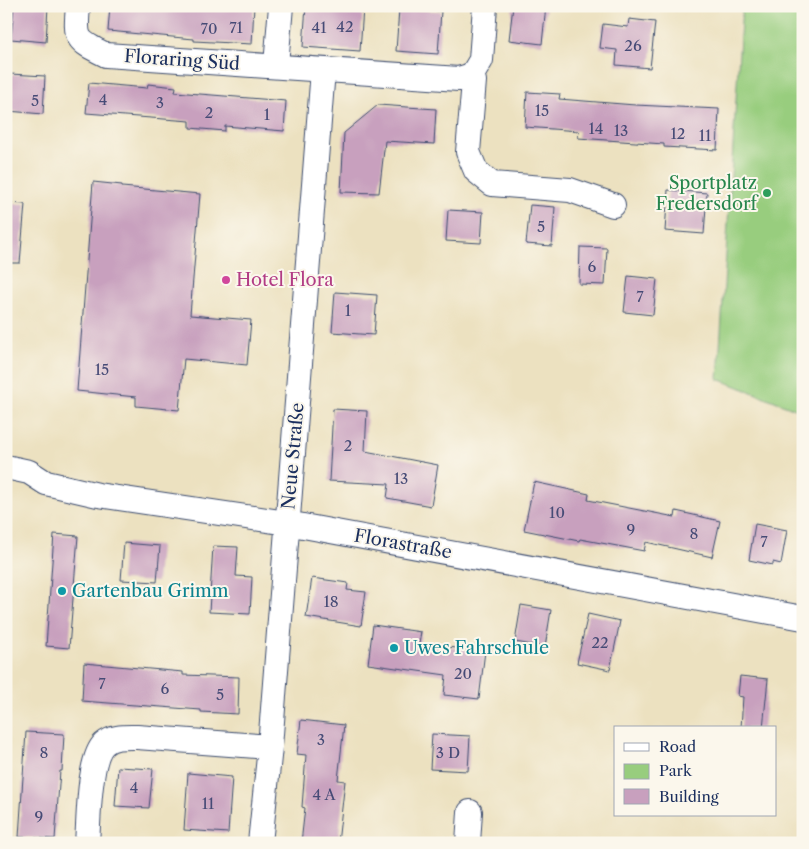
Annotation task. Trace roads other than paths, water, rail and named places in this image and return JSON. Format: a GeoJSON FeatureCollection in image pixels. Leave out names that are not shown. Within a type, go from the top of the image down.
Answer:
{"type":"FeatureCollection","features":[{"type":"Feature","properties":{"kind":"street","name":"Floraring Süd"},"geometry":{"type":"LineString","coordinates":[[78,6],[76,29],[83,44],[106,55],[459,79],[472,76]]}},
{"type":"Feature","properties":{"kind":"street"},"geometry":{"type":"LineString","coordinates":[[276,66],[281,6]]}},
{"type":"Feature","properties":{"kind":"street"},"geometry":{"type":"LineString","coordinates":[[485,6],[481,60],[472,76],[474,81],[468,152],[476,171],[492,184],[570,190],[613,206]]}},
{"type":"Feature","properties":{"kind":"street","name":"Neue Straße"},"geometry":{"type":"LineString","coordinates":[[260,843],[270,747],[323,70]]}},
{"type":"Feature","properties":{"kind":"street","name":"Florastraße"},"geometry":{"type":"LineString","coordinates":[[6,467],[29,472],[46,483],[98,495],[287,523],[803,618]]}},
{"type":"Feature","properties":{"kind":"street"},"geometry":{"type":"LineString","coordinates":[[87,843],[93,768],[104,744],[116,737],[270,747]]}},
{"type":"Feature","properties":{"kind":"street"},"geometry":{"type":"LineString","coordinates":[[468,843],[470,812]]}},
{"type":"Feature","properties":{"kind":"place","name":"Sportplatz Fredersdorf"},"geometry":{"type":"Point","coordinates":[767,193]}},
{"type":"Feature","properties":{"kind":"place","name":"Hotel Flora"},"geometry":{"type":"Point","coordinates":[226,280]}},
{"type":"Feature","properties":{"kind":"place","name":"Gartenbau Grimm"},"geometry":{"type":"Point","coordinates":[62,591]}},
{"type":"Feature","properties":{"kind":"place","name":"Uwes Fahrschule"},"geometry":{"type":"Point","coordinates":[394,648]}}]}
